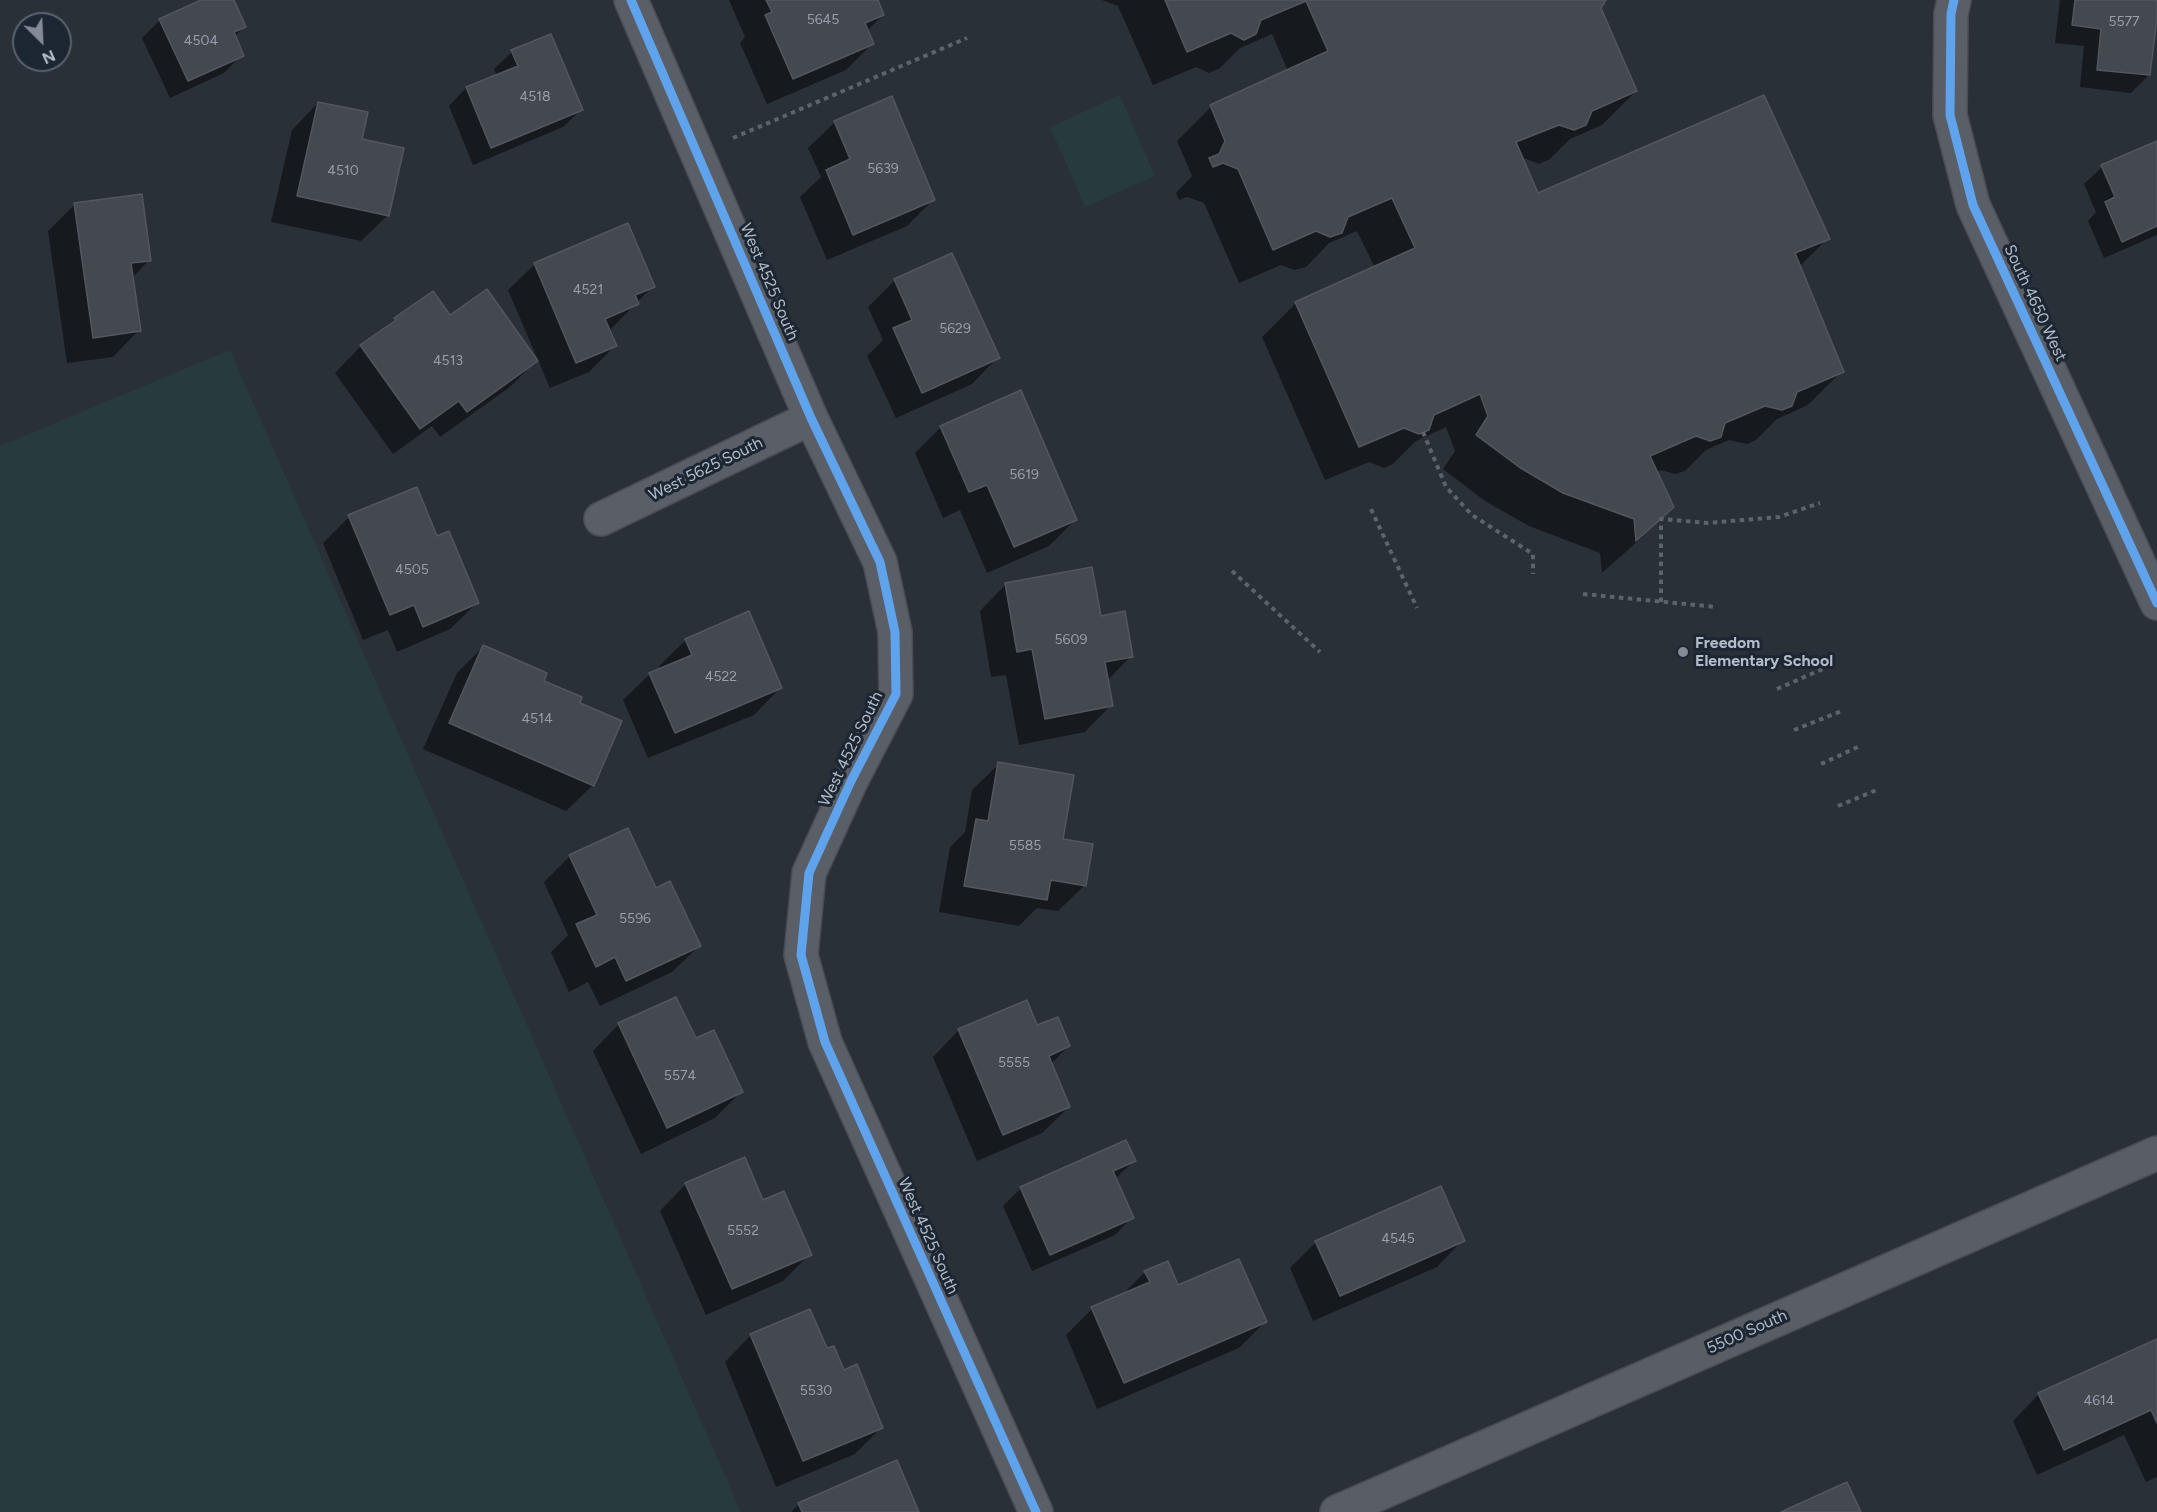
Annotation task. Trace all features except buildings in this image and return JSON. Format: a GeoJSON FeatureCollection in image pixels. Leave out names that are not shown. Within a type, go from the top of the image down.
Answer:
{"type":"FeatureCollection","features":[{"type":"Feature","properties":{"kind":"main road","name":"5500 South"},"geometry":{"type":"LineString","coordinates":[[1337,1512],[2157,1153]]}},
{"type":"Feature","properties":{"kind":"street","name":"West 4525 South"},"geometry":{"type":"LineString","coordinates":[[631,0],[811,418],[880,562],[895,632],[896,694],[851,781],[809,873],[801,956],[825,1042],[1036,1512]]}},
{"type":"Feature","properties":{"kind":"street","name":"South 4650 West"},"geometry":{"type":"LineString","coordinates":[[1954,0],[1951,14],[1950,115],[1973,205],[2157,603]]}},
{"type":"Feature","properties":{"kind":"street","name":"West 5625 South"},"geometry":{"type":"LineString","coordinates":[[601,519],[811,418]]}},
{"type":"Feature","properties":{"kind":"path"},"geometry":{"type":"LineString","coordinates":[[732,139],[968,39]]}},
{"type":"Feature","properties":{"kind":"path"},"geometry":{"type":"LineString","coordinates":[[1424,432],[1446,487],[1472,515],[1533,554],[1533,574]]}},
{"type":"Feature","properties":{"kind":"path"},"geometry":{"type":"LineString","coordinates":[[1661,602],[1661,519],[1708,523],[1779,517],[1820,503]]}},
{"type":"Feature","properties":{"kind":"path"},"geometry":{"type":"LineString","coordinates":[[1371,509],[1417,608]]}},
{"type":"Feature","properties":{"kind":"path"},"geometry":{"type":"LineString","coordinates":[[1232,571],[1320,652]]}},
{"type":"Feature","properties":{"kind":"path"},"geometry":{"type":"LineString","coordinates":[[1583,594],[1716,608]]}},
{"type":"Feature","properties":{"kind":"path"},"geometry":{"type":"LineString","coordinates":[[1777,689],[1825,668]]}},
{"type":"Feature","properties":{"kind":"path"},"geometry":{"type":"LineString","coordinates":[[1794,730],[1844,710]]}},
{"type":"Feature","properties":{"kind":"path"},"geometry":{"type":"LineString","coordinates":[[1821,764],[1860,746]]}},
{"type":"Feature","properties":{"kind":"path"},"geometry":{"type":"LineString","coordinates":[[1838,806],[1879,789]]}},
{"type":"Feature","properties":{"kind":"green space"},"geometry":{"type":"Polygon","coordinates":[[[1120,95],[1155,176],[1085,207],[1050,127],[1120,95]]]}},
{"type":"Feature","properties":{"kind":"green space"},"geometry":{"type":"Polygon","coordinates":[[[230,350],[741,1512],[0,1512],[0,446],[230,350]]]}},
{"type":"Feature","properties":{"kind":"cycle path"},"geometry":{"type":"LineString","coordinates":[[631,0],[811,418],[880,562],[895,632],[896,694],[851,781],[809,873],[801,955],[825,1042],[1036,1512]]}},
{"type":"Feature","properties":{"kind":"cycle path"},"geometry":{"type":"LineString","coordinates":[[1954,0],[1951,14],[1950,115],[1973,205],[2157,603]]}},
{"type":"Feature","properties":{"kind":"place","name":"Freedom Elementary School"},"geometry":{"type":"Point","coordinates":[1683,652]}}]}
